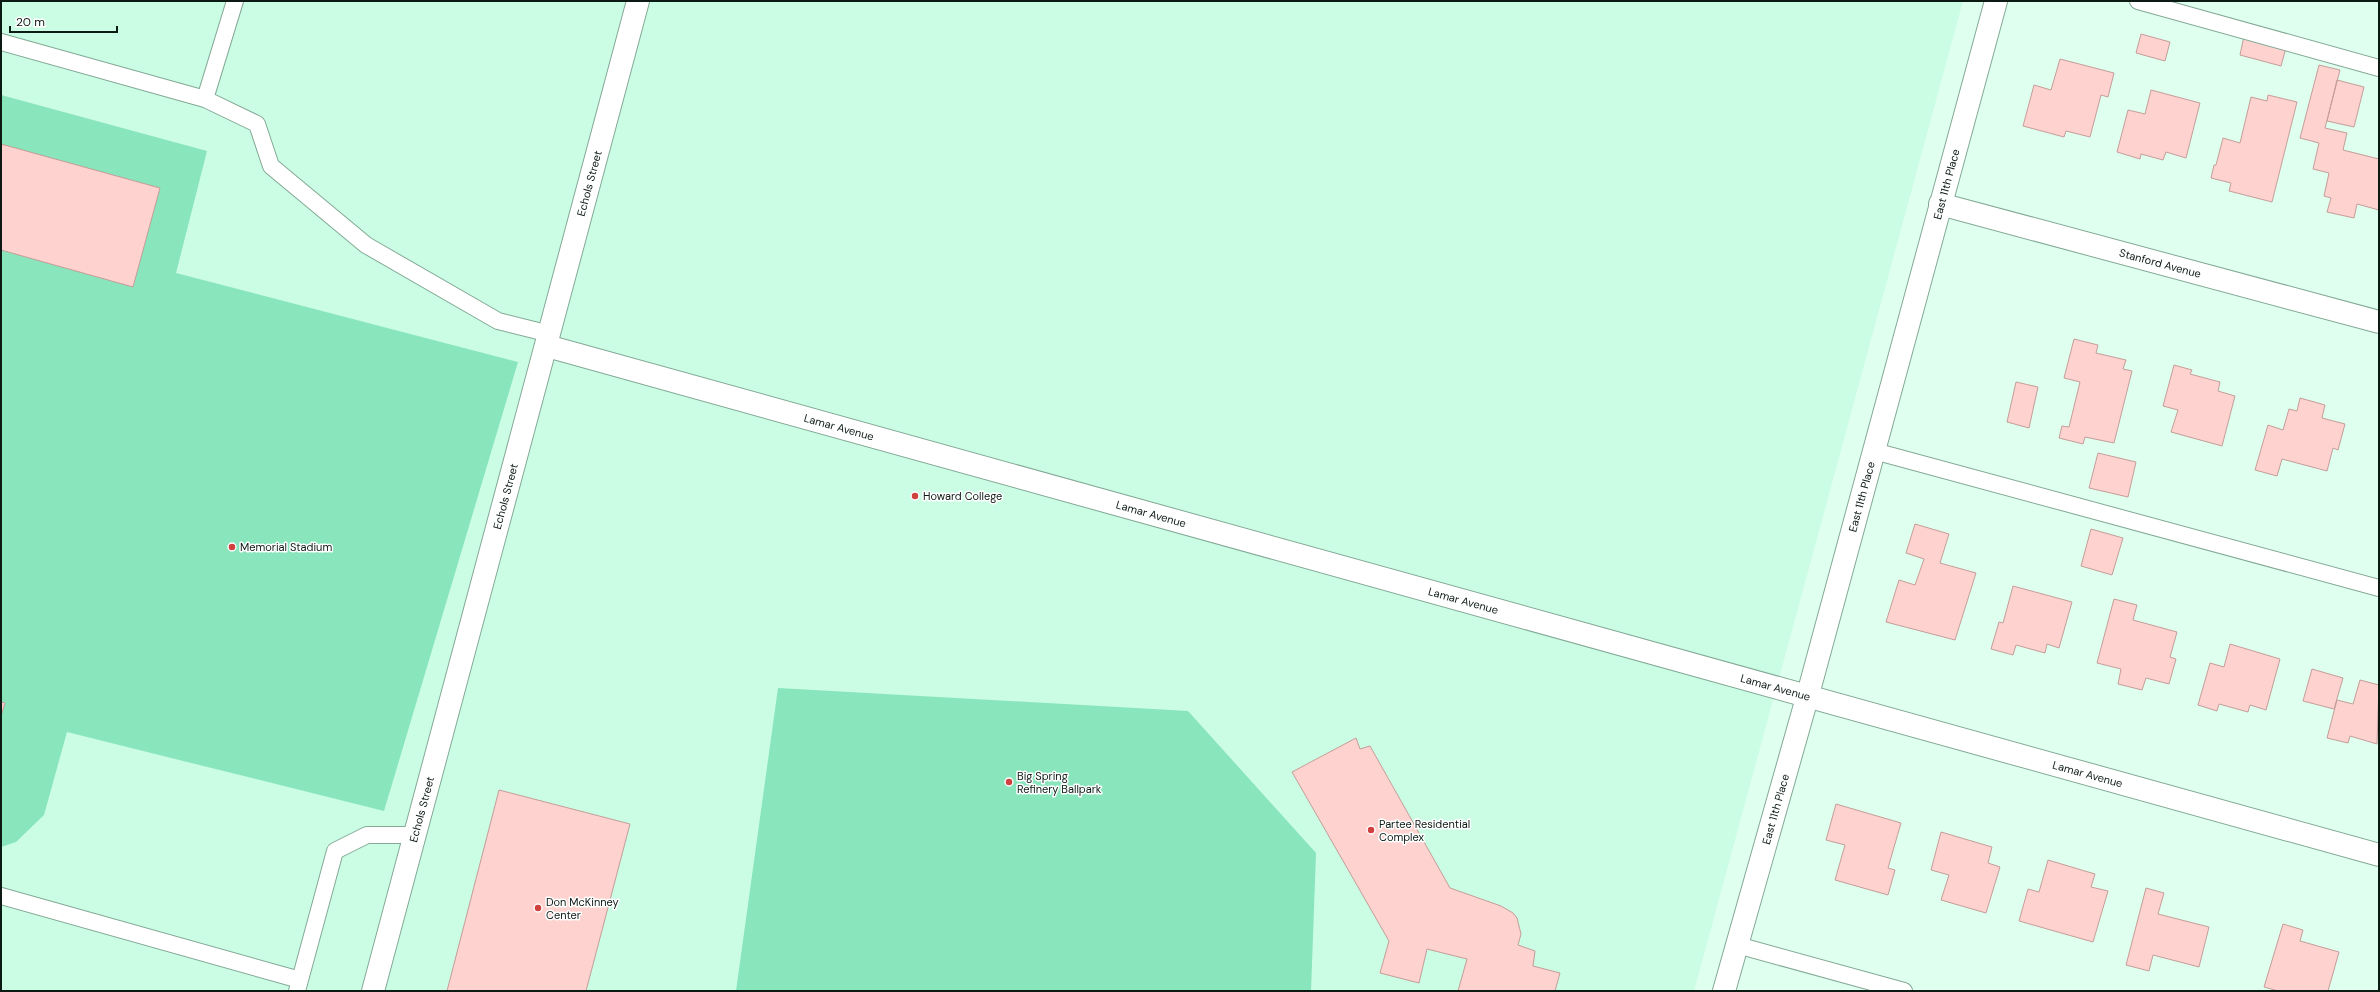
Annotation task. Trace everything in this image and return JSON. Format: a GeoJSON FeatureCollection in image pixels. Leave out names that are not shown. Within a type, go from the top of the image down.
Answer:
{"type":"FeatureCollection","features":[{"type":"Feature","properties":{"kind":"street","name":"Echols Street"},"geometry":{"type":"LineString","coordinates":[[373,991],[638,1]]}},
{"type":"Feature","properties":{"kind":"street","name":"East 11th Place"},"geometry":{"type":"LineString","coordinates":[[1724,991],[1874,451],[1996,1]]}},
{"type":"Feature","properties":{"kind":"street","name":"Stanford Avenue"},"geometry":{"type":"LineString","coordinates":[[1940,204],[2379,322]]}},
{"type":"Feature","properties":{"kind":"street","name":"Lamar Avenue"},"geometry":{"type":"LineString","coordinates":[[548,340],[1806,698],[2379,855]]}},
{"type":"Feature","properties":{"kind":"lane"},"geometry":{"type":"LineString","coordinates":[[205,99],[235,1]]}},
{"type":"Feature","properties":{"kind":"lane"},"geometry":{"type":"LineString","coordinates":[[2138,1],[2379,68]]}},
{"type":"Feature","properties":{"kind":"lane"},"geometry":{"type":"LineString","coordinates":[[1,42],[205,99],[257,124],[271,166],[366,245],[498,321],[548,340]]}},
{"type":"Feature","properties":{"kind":"lane"},"geometry":{"type":"LineString","coordinates":[[1874,451],[2379,588]]}},
{"type":"Feature","properties":{"kind":"lane"},"geometry":{"type":"LineString","coordinates":[[1,896],[299,986],[335,850],[367,835],[415,835]]}},
{"type":"Feature","properties":{"kind":"lane"},"geometry":{"type":"LineString","coordinates":[[1737,945],[1904,991]]}},
{"type":"Feature","properties":{"kind":"shaded area","name":"Howard College"},"geometry":{"type":"Polygon","coordinates":[[[1,1],[1963,1],[1694,991],[1,991],[1,1]]]}},
{"type":"Feature","properties":{"kind":"green space","name":"Memorial Stadium"},"geometry":{"type":"Polygon","coordinates":[[[1,95],[207,151],[176,273],[518,362],[384,811],[67,732],[44,815],[16,842],[1,847],[1,95]]]}},
{"type":"Feature","properties":{"kind":"green space","name":"Big Spring Refinery Ballpark"},"geometry":{"type":"Polygon","coordinates":[[[778,688],[1188,711],[1316,853],[1311,991],[736,991],[778,688]]]}},
{"type":"Feature","properties":{"kind":"building"},"geometry":{"type":"Polygon","coordinates":[[[2141,34],[2170,42],[2165,61],[2136,53],[2141,34]]]}},
{"type":"Feature","properties":{"kind":"building"},"geometry":{"type":"Polygon","coordinates":[[[2244,36],[2286,48],[2281,66],[2240,55],[2244,36]]]}},
{"type":"Feature","properties":{"kind":"building"},"geometry":{"type":"Polygon","coordinates":[[[2060,59],[2114,73],[2108,97],[2101,95],[2090,137],[2066,131],[2064,137],[2023,126],[2034,85],[2051,90],[2060,59]]]}},
{"type":"Feature","properties":{"kind":"building"},"geometry":{"type":"Polygon","coordinates":[[[2319,65],[2340,70],[2325,128],[2347,133],[2343,150],[2379,159],[2379,210],[2357,204],[2354,218],[2327,212],[2331,198],[2324,196],[2329,173],[2313,169],[2319,143],[2300,138],[2319,65]]]}},
{"type":"Feature","properties":{"kind":"building"},"geometry":{"type":"Polygon","coordinates":[[[2337,80],[2364,87],[2354,127],[2327,121],[2337,80]]]}},
{"type":"Feature","properties":{"kind":"building"},"geometry":{"type":"Polygon","coordinates":[[[2151,90],[2200,103],[2186,158],[2166,152],[2163,160],[2141,154],[2140,159],[2117,152],[2128,110],[2145,114],[2151,90]]]}},
{"type":"Feature","properties":{"kind":"building"},"geometry":{"type":"Polygon","coordinates":[[[2268,95],[2297,102],[2272,202],[2229,191],[2231,183],[2211,178],[2223,138],[2240,143],[2251,97],[2267,101],[2268,95]]]}},
{"type":"Feature","properties":{"kind":"building"},"geometry":{"type":"Polygon","coordinates":[[[1,144],[160,188],[133,287],[1,250],[1,144]]]}},
{"type":"Feature","properties":{"kind":"building"},"geometry":{"type":"Polygon","coordinates":[[[2074,339],[2098,345],[2096,353],[2126,360],[2123,369],[2132,371],[2114,443],[2085,437],[2083,444],[2059,438],[2062,426],[2069,427],[2080,382],[2064,378],[2074,339]]]}},
{"type":"Feature","properties":{"kind":"building"},"geometry":{"type":"Polygon","coordinates":[[[2174,365],[2192,370],[2190,374],[2220,382],[2218,391],[2235,396],[2222,446],[2171,432],[2178,410],[2163,406],[2174,365]]]}},
{"type":"Feature","properties":{"kind":"building"},"geometry":{"type":"Polygon","coordinates":[[[2016,382],[2038,387],[2029,428],[2007,422],[2016,382]]]}},
{"type":"Feature","properties":{"kind":"building"},"geometry":{"type":"Polygon","coordinates":[[[2300,398],[2325,405],[2322,418],[2345,424],[2338,450],[2333,448],[2327,471],[2282,459],[2277,476],[2255,470],[2268,425],[2283,430],[2289,409],[2297,411],[2300,398]]]}},
{"type":"Feature","properties":{"kind":"building"},"geometry":{"type":"Polygon","coordinates":[[[2098,453],[2136,462],[2128,497],[2089,488],[2098,453]]]}},
{"type":"Feature","properties":{"kind":"building"},"geometry":{"type":"Polygon","coordinates":[[[1915,524],[1949,534],[1940,563],[1976,573],[1955,640],[1886,622],[1899,580],[1915,585],[1924,559],[1906,553],[1915,524]]]}},
{"type":"Feature","properties":{"kind":"building"},"geometry":{"type":"Polygon","coordinates":[[[2091,529],[2123,538],[2112,575],[2081,566],[2091,529]]]}},
{"type":"Feature","properties":{"kind":"building"},"geometry":{"type":"Polygon","coordinates":[[[2013,586],[2072,602],[2059,648],[2047,644],[2045,653],[2016,645],[2013,655],[1991,649],[1999,622],[2003,623],[2013,586]]]}},
{"type":"Feature","properties":{"kind":"building"},"geometry":{"type":"Polygon","coordinates":[[[2114,599],[2137,605],[2133,620],[2177,632],[2170,657],[2176,659],[2169,684],[2146,678],[2142,690],[2118,684],[2121,669],[2097,663],[2114,599]]]}},
{"type":"Feature","properties":{"kind":"building"},"geometry":{"type":"Polygon","coordinates":[[[2230,644],[2280,659],[2266,710],[2250,705],[2248,712],[2219,704],[2217,711],[2198,705],[2210,663],[2224,667],[2230,644]]]}},
{"type":"Feature","properties":{"kind":"building"},"geometry":{"type":"Polygon","coordinates":[[[2312,669],[2343,678],[2334,709],[2303,701],[2312,669]]]}},
{"type":"Feature","properties":{"kind":"building"},"geometry":{"type":"Polygon","coordinates":[[[2360,680],[2379,685],[2377,744],[2350,736],[2348,743],[2327,738],[2337,700],[2353,704],[2360,680]]]}},
{"type":"Feature","properties":{"kind":"building"},"geometry":{"type":"Polygon","coordinates":[[[1,702],[5,703],[1,716],[1,702]]]}},
{"type":"Feature","properties":{"kind":"building","name":"Partee Residential Complex"},"geometry":{"type":"Polygon","coordinates":[[[1356,738],[1360,749],[1370,746],[1450,888],[1501,906],[1513,913],[1517,918],[1521,934],[1518,945],[1535,951],[1533,966],[1560,973],[1555,991],[1458,991],[1467,959],[1427,949],[1419,983],[1380,973],[1389,941],[1292,772],[1356,738]]]}},
{"type":"Feature","properties":{"kind":"building","name":"Don McKinney Center"},"geometry":{"type":"Polygon","coordinates":[[[499,790],[630,824],[586,991],[447,991],[499,790]]]}},
{"type":"Feature","properties":{"kind":"building"},"geometry":{"type":"Polygon","coordinates":[[[1836,804],[1901,823],[1888,868],[1895,870],[1888,895],[1835,880],[1845,845],[1826,840],[1836,804]]]}},
{"type":"Feature","properties":{"kind":"building"},"geometry":{"type":"Polygon","coordinates":[[[1941,832],[1992,847],[1988,863],[2000,867],[1986,913],[1941,900],[1949,875],[1931,870],[1941,832]]]}},
{"type":"Feature","properties":{"kind":"building"},"geometry":{"type":"Polygon","coordinates":[[[2048,860],[2095,874],[2091,887],[2108,891],[2093,942],[2019,921],[2028,889],[2039,892],[2048,860]]]}},
{"type":"Feature","properties":{"kind":"building"},"geometry":{"type":"Polygon","coordinates":[[[2146,888],[2164,893],[2158,914],[2209,927],[2199,967],[2153,955],[2149,971],[2126,965],[2146,888]]]}},
{"type":"Feature","properties":{"kind":"building"},"geometry":{"type":"Polygon","coordinates":[[[2283,924],[2303,930],[2300,941],[2339,952],[2328,991],[2278,991],[2264,987],[2283,924]]]}},
{"type":"Feature","properties":{"kind":"place","name":"Howard College"},"geometry":{"type":"Point","coordinates":[915,496]}},
{"type":"Feature","properties":{"kind":"place","name":"Memorial Stadium"},"geometry":{"type":"Point","coordinates":[232,547]}},
{"type":"Feature","properties":{"kind":"place","name":"Big Spring Refinery Ballpark"},"geometry":{"type":"Point","coordinates":[1009,782]}},
{"type":"Feature","properties":{"kind":"place","name":"Partee Residential Complex"},"geometry":{"type":"Point","coordinates":[1371,830]}},
{"type":"Feature","properties":{"kind":"place","name":"Don McKinney Center"},"geometry":{"type":"Point","coordinates":[538,908]}}]}
